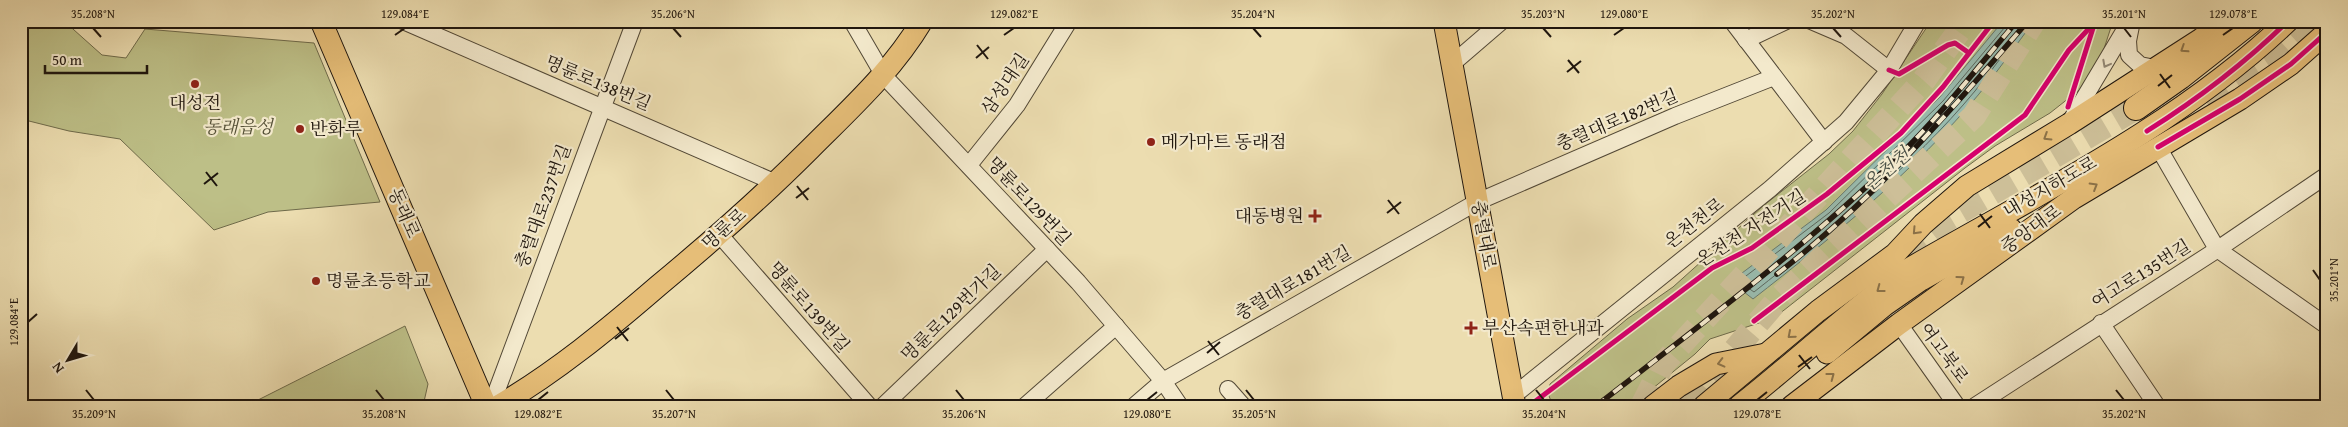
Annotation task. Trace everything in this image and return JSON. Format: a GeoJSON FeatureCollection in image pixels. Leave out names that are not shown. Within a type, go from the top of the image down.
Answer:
{"type":"FeatureCollection","features":[{"type":"Feature","properties":{"kind":"highway"},"geometry":{"type":"LineString","coordinates":[[2136,108],[2180,77],[2251,21]]}},
{"type":"Feature","properties":{"kind":"main road","name":"동래로"},"geometry":{"type":"LineString","coordinates":[[321,21],[486,406]]}},
{"type":"Feature","properties":{"kind":"main road","name":"명륜로"},"geometry":{"type":"LineString","coordinates":[[498,406],[572,358],[719,234],[776,183],[884,76],[904,51],[922,21]]}},
{"type":"Feature","properties":{"kind":"main road","name":"충렬대로"},"geometry":{"type":"LineString","coordinates":[[1444,21],[1511,403]]}},
{"type":"Feature","properties":{"kind":"main road"},"geometry":{"type":"LineString","coordinates":[[1704,406],[1769,354],[1818,311],[1895,254],[1923,224],[1967,186],[2069,124],[2224,21]]}},
{"type":"Feature","properties":{"kind":"main road","name":"내성지하도로"},"geometry":{"type":"LineString","coordinates":[[1739,406],[1875,292],[1905,270],[2181,110],[2248,60],[2288,21]]}},
{"type":"Feature","properties":{"kind":"main road","name":"중앙대로"},"geometry":{"type":"LineString","coordinates":[[1792,406],[1899,324],[2074,198],[2240,99],[2291,64],[2327,32]]}},
{"type":"Feature","properties":{"kind":"main road","name":"내성지하도로"},"geometry":{"type":"LineString","coordinates":[[1760,406],[1885,305],[1921,280],[2035,216],[2074,198]]}},
{"type":"Feature","properties":{"kind":"main road"},"geometry":{"type":"LineString","coordinates":[[1653,406],[1679,386],[1716,364],[1769,354]]}},
{"type":"Feature","properties":{"kind":"street","name":"명륜로138번길"},"geometry":{"type":"LineString","coordinates":[[403,21],[603,106],[776,183]]}},
{"type":"Feature","properties":{"kind":"street","name":"충렬대로237번길"},"geometry":{"type":"LineString","coordinates":[[491,406],[635,21]]}},
{"type":"Feature","properties":{"kind":"street","name":"명륜로129번길"},"geometry":{"type":"LineString","coordinates":[[852,21],[884,76],[1047,249],[1116,326],[1162,381],[1180,406]]}},
{"type":"Feature","properties":{"kind":"street","name":"삼성대길"},"geometry":{"type":"LineString","coordinates":[[969,166],[1017,105],[1069,21]]}},
{"type":"Feature","properties":{"kind":"street"},"geometry":{"type":"LineString","coordinates":[[1452,64],[1502,21]]}},
{"type":"Feature","properties":{"kind":"street"},"geometry":{"type":"LineString","coordinates":[[1732,21],[1824,142]]}},
{"type":"Feature","properties":{"kind":"street"},"geometry":{"type":"LineString","coordinates":[[1746,40],[1786,21]]}},
{"type":"Feature","properties":{"kind":"street"},"geometry":{"type":"LineString","coordinates":[[1811,21],[1846,36],[1889,70]]}},
{"type":"Feature","properties":{"kind":"street","name":"온천천로"},"geometry":{"type":"LineString","coordinates":[[1511,403],[1770,189],[1846,122],[1889,70],[1918,21]]}},
{"type":"Feature","properties":{"kind":"street"},"geometry":{"type":"LineString","coordinates":[[2131,21],[2128,41],[2129,55],[2140,65],[2155,68]]}},
{"type":"Feature","properties":{"kind":"street"},"geometry":{"type":"LineString","coordinates":[[2069,124],[2131,21]]}},
{"type":"Feature","properties":{"kind":"street","name":"충렬대로182번길"},"geometry":{"type":"LineString","coordinates":[[1477,202],[1675,116],[1774,77]]}},
{"type":"Feature","properties":{"kind":"street"},"geometry":{"type":"LineString","coordinates":[[2158,147],[2217,249],[2327,326]]}},
{"type":"Feature","properties":{"kind":"street","name":"여고로135번길"},"geometry":{"type":"LineString","coordinates":[[1975,406],[2217,249],[2327,175]]}},
{"type":"Feature","properties":{"kind":"street","name":"충렬대로181번길"},"geometry":{"type":"LineString","coordinates":[[1134,406],[1162,381],[1477,202]]}},
{"type":"Feature","properties":{"kind":"street","name":"명륜로139번길"},"geometry":{"type":"LineString","coordinates":[[719,234],[869,406]]}},
{"type":"Feature","properties":{"kind":"street","name":"명륜로129번가길"},"geometry":{"type":"LineString","coordinates":[[883,406],[1047,249]]}},
{"type":"Feature","properties":{"kind":"street"},"geometry":{"type":"LineString","coordinates":[[2101,323],[2157,406]]}},
{"type":"Feature","properties":{"kind":"street","name":"여고북로"},"geometry":{"type":"LineString","coordinates":[[1899,324],[1958,406]]}},
{"type":"Feature","properties":{"kind":"street"},"geometry":{"type":"LineString","coordinates":[[1025,406],[1116,326]]}},
{"type":"Feature","properties":{"kind":"street"},"geometry":{"type":"LineString","coordinates":[[1228,389],[1243,406]]}},
{"type":"Feature","properties":{"kind":"green space","name":"동래읍성"},"geometry":{"type":"Polygon","coordinates":[[[21,21],[64,21],[102,55],[126,58],[145,29],[314,43],[380,202],[268,212],[214,230],[120,139],[69,131],[21,119],[21,21]]]}},
{"type":"Feature","properties":{"kind":"green space"},"geometry":{"type":"Polygon","coordinates":[[[1931,21],[2113,21],[2101,58],[2088,83],[2050,113],[1995,146],[1965,168],[1774,318],[1710,339],[1695,354],[1631,406],[1553,406],[1549,396],[1550,384],[1627,319],[1673,287],[1763,206],[1829,154],[1853,131],[1882,94],[1931,21]]]}},
{"type":"Feature","properties":{"kind":"green space"},"geometry":{"type":"Polygon","coordinates":[[[405,326],[428,384],[423,406],[261,406],[258,400],[405,326]]]}},
{"type":"Feature","properties":{"kind":"water","name":"온천천"},"geometry":{"type":"Polygon","coordinates":[[[2003,21],[2034,21],[1979,94],[1955,122],[1872,202],[1753,299],[1739,288],[1734,279],[1826,210],[1939,98],[2003,21]]]}},
{"type":"Feature","properties":{"kind":"tunnel"},"geometry":{"type":"LineString","coordinates":[[1642,406],[1663,364],[1924,80],[1966,21]]}},
{"type":"Feature","properties":{"kind":"tunnel"},"geometry":{"type":"LineString","coordinates":[[1690,406],[1697,394],[1780,297],[1974,116],[2034,21]]}},
{"type":"Feature","properties":{"kind":"tunnel"},"geometry":{"type":"LineString","coordinates":[[2205,100],[2271,56],[2309,21]]}},
{"type":"Feature","properties":{"kind":"tunnel"},"geometry":{"type":"LineString","coordinates":[[1903,254],[1948,219],[2136,108]]}},
{"type":"Feature","properties":{"kind":"railway"},"geometry":{"type":"LineString","coordinates":[[1596,406],[1750,286],[1861,192],[1928,125],[2017,21]]}},
{"type":"Feature","properties":{"kind":"railway"},"geometry":{"type":"LineString","coordinates":[[1777,274],[1812,246],[1878,186],[1939,122],[2028,21]]}},
{"type":"Feature","properties":{"kind":"cycle path","name":"온천천 자전거길"},"geometry":{"type":"LineString","coordinates":[[1529,406],[1712,268],[1752,248],[1827,194],[1901,133],[1943,87],[1994,21]]}},
{"type":"Feature","properties":{"kind":"cycle path"},"geometry":{"type":"LineString","coordinates":[[1754,321],[2025,115],[2069,50],[2096,21]]}},
{"type":"Feature","properties":{"kind":"cycle path"},"geometry":{"type":"LineString","coordinates":[[2147,131],[2220,80],[2288,21]]}},
{"type":"Feature","properties":{"kind":"cycle path"},"geometry":{"type":"LineString","coordinates":[[2068,107],[2093,28]]}},
{"type":"Feature","properties":{"kind":"cycle path"},"geometry":{"type":"LineString","coordinates":[[2158,147],[2240,99],[2291,64],[2327,32]]}},
{"type":"Feature","properties":{"kind":"cycle path"},"geometry":{"type":"LineString","coordinates":[[1889,70],[1899,74],[1948,45],[1955,43],[1969,53]]}},
{"type":"Feature","properties":{"kind":"place","name":"대성전"},"geometry":{"type":"Point","coordinates":[195,84]}},
{"type":"Feature","properties":{"kind":"place","name":"반화루"},"geometry":{"type":"Point","coordinates":[300,129]}},
{"type":"Feature","properties":{"kind":"place","name":"메가마트 동래점"},"geometry":{"type":"Point","coordinates":[1151,142]}},
{"type":"Feature","properties":{"kind":"place","name":"대동병원"},"geometry":{"type":"Point","coordinates":[1315,216]}},
{"type":"Feature","properties":{"kind":"place","name":"명륜초등학교"},"geometry":{"type":"Point","coordinates":[316,281]}},
{"type":"Feature","properties":{"kind":"place","name":"부산속편한내과"},"geometry":{"type":"Point","coordinates":[1471,328]}}]}
